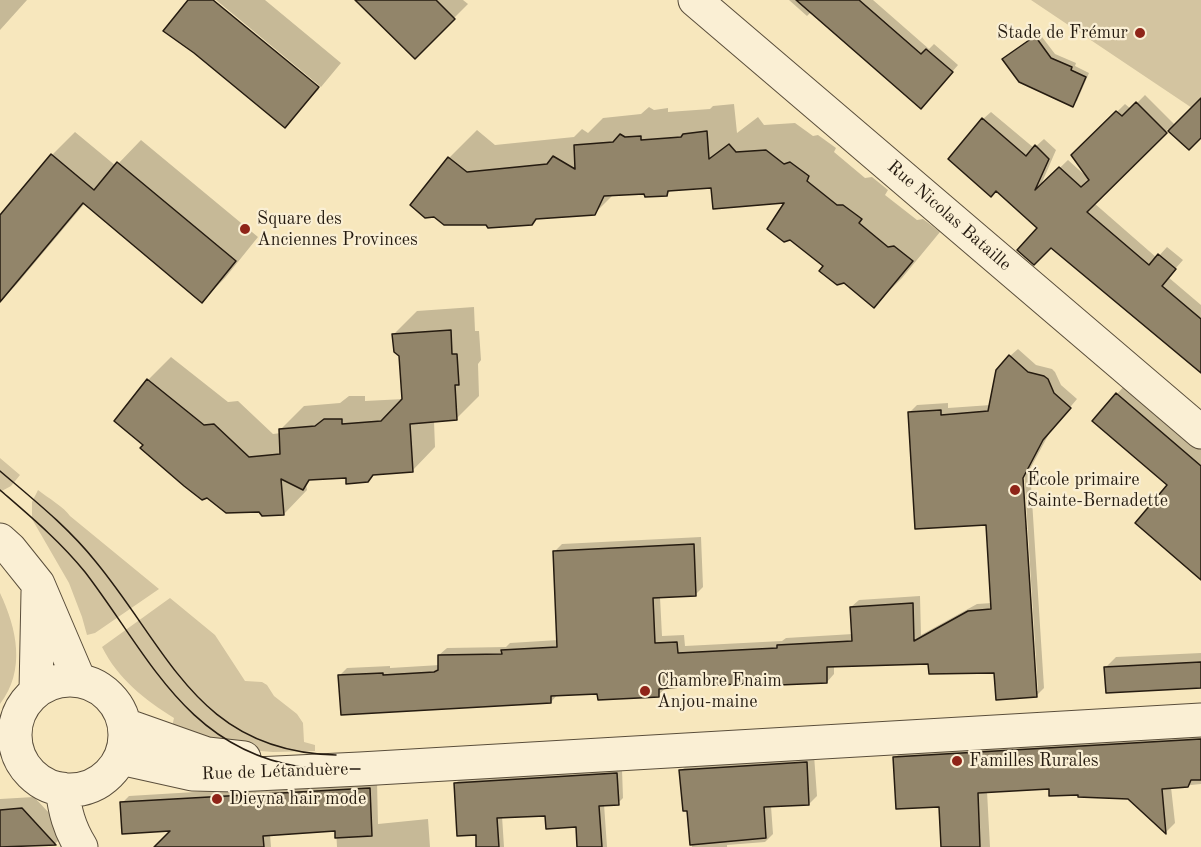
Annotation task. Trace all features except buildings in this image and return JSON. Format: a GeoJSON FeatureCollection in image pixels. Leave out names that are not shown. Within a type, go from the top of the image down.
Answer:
{"type":"FeatureCollection","features":[{"type":"Feature","properties":{"kind":"street","name":"Rue Nicolas Bataille"},"geometry":{"type":"LineString","coordinates":[[695,0],[1201,432]]}},
{"type":"Feature","properties":{"kind":"street"},"geometry":{"type":"LineString","coordinates":[[0,540],[38,584],[79,680]]}},
{"type":"Feature","properties":{"kind":"street"},"geometry":{"type":"LineString","coordinates":[[36,691],[38,584]]}},
{"type":"Feature","properties":{"kind":"street"},"geometry":{"type":"LineString","coordinates":[[61,680],[79,680],[95,685],[109,695],[120,711],[125,725],[125,742],[120,758],[111,773],[97,783],[78,789],[62,789],[35,778],[8,748],[19,713],[29,697],[48,684],[61,680]]}},
{"type":"Feature","properties":{"kind":"street"},"geometry":{"type":"LineString","coordinates":[[348,762],[376,756],[1201,705]]}},
{"type":"Feature","properties":{"kind":"street"},"geometry":{"type":"LineString","coordinates":[[348,762],[1201,720]]}},
{"type":"Feature","properties":{"kind":"street","name":"Rue de Létanduère"},"geometry":{"type":"LineString","coordinates":[[125,725],[207,754],[250,759],[348,762]]}},
{"type":"Feature","properties":{"kind":"street","name":"Rue de Létanduère"},"geometry":{"type":"LineString","coordinates":[[120,758],[192,774],[235,775],[348,762]]}},
{"type":"Feature","properties":{"kind":"street"},"geometry":{"type":"LineString","coordinates":[[62,789],[67,819],[81,847]]}},
{"type":"Feature","properties":{"kind":"shaded area","name":"Stade de Frémur"},"geometry":{"type":"Polygon","coordinates":[[[1031,0],[1201,0],[1201,114],[1031,0]]]}},
{"type":"Feature","properties":{"kind":"shaded area"},"geometry":{"type":"Polygon","coordinates":[[[0,458],[20,475],[11,486],[0,492],[0,458]]]}},
{"type":"Feature","properties":{"kind":"shaded area"},"geometry":{"type":"Polygon","coordinates":[[[38,490],[159,589],[95,633],[87,635],[69,583],[32,519],[32,502],[38,490]]]}},
{"type":"Feature","properties":{"kind":"shaded area"},"geometry":{"type":"Polygon","coordinates":[[[0,593],[11,621],[16,663],[8,691],[0,704],[0,593]]]}},
{"type":"Feature","properties":{"kind":"shaded area"},"geometry":{"type":"Polygon","coordinates":[[[170,598],[215,635],[245,681],[262,682],[267,685],[274,696],[297,714],[303,723],[304,742],[315,745],[315,751],[273,752],[235,749],[172,727],[174,718],[153,704],[124,679],[102,647],[170,598]]]}},
{"type":"Feature","properties":{"kind":"tram line"},"geometry":{"type":"LineString","coordinates":[[0,471],[50,514],[85,549],[122,596],[168,662],[192,691],[219,716],[251,736],[289,750],[336,755]]}},
{"type":"Feature","properties":{"kind":"tram line"},"geometry":{"type":"LineString","coordinates":[[0,490],[44,529],[85,572],[151,665],[174,694],[199,719],[228,740],[261,757],[308,768],[360,769]]}},
{"type":"Feature","properties":{"kind":"place","name":"Stade de Frémur"},"geometry":{"type":"Point","coordinates":[1140,33]}},
{"type":"Feature","properties":{"kind":"place","name":"Square des Anciennes Provinces"},"geometry":{"type":"Point","coordinates":[245,229]}},
{"type":"Feature","properties":{"kind":"place","name":"École primaire Sainte-Bernadette"},"geometry":{"type":"Point","coordinates":[1015,490]}},
{"type":"Feature","properties":{"kind":"place","name":"Chambre Fnaim Anjou-maine"},"geometry":{"type":"Point","coordinates":[645,691]}},
{"type":"Feature","properties":{"kind":"place","name":"Familles Rurales"},"geometry":{"type":"Point","coordinates":[957,761]}},
{"type":"Feature","properties":{"kind":"place","name":"Dieyna hair mode"},"geometry":{"type":"Point","coordinates":[217,799]}}]}
